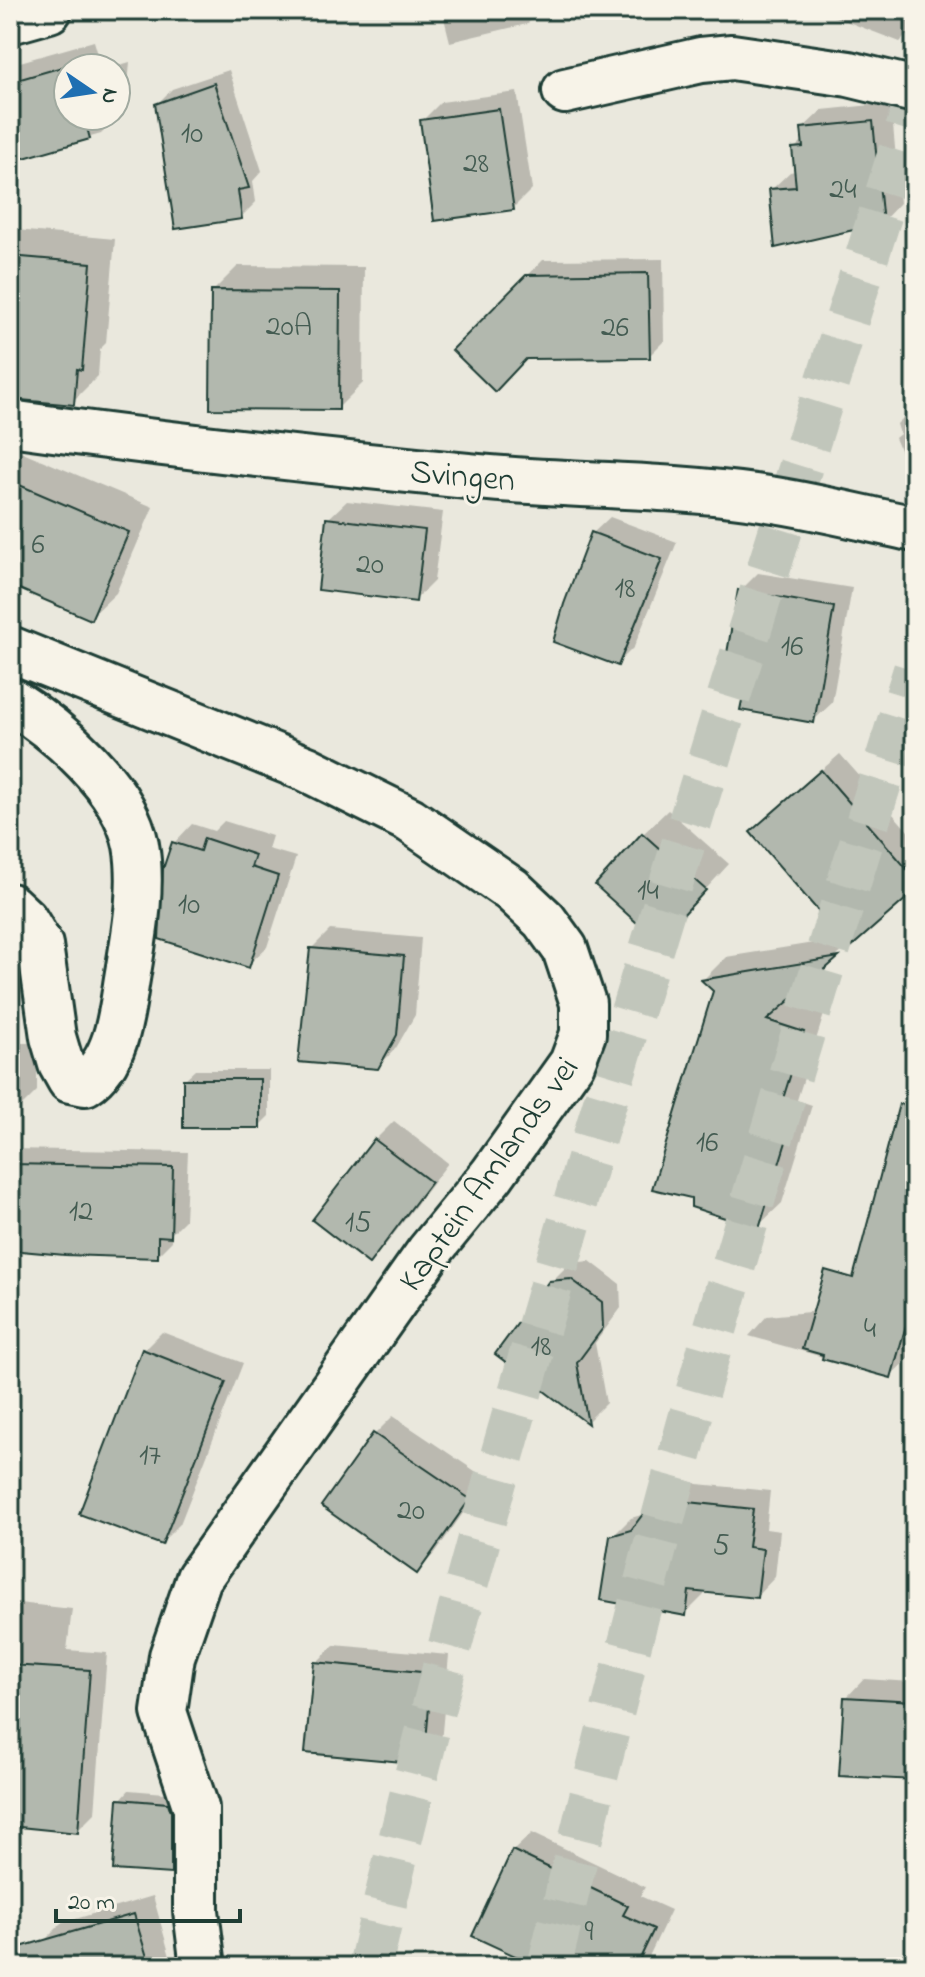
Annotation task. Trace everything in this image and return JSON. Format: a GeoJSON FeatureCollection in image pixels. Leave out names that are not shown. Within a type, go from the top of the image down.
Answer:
{"type":"FeatureCollection","features":[{"type":"Feature","properties":{"kind":"street"},"geometry":{"type":"LineString","coordinates":[[10,21],[49,10]]}},
{"type":"Feature","properties":{"kind":"street"},"geometry":{"type":"LineString","coordinates":[[565,91],[701,60],[732,57],[849,74],[915,90]]}},
{"type":"Feature","properties":{"kind":"street","name":"Svingen"},"geometry":{"type":"LineString","coordinates":[[10,423],[206,450],[479,477],[757,497],[915,529]]}},
{"type":"Feature","properties":{"kind":"street","name":"Kaptein Amlands vei"},"geometry":{"type":"LineString","coordinates":[[10,649],[307,769],[410,820],[512,890],[544,920],[565,949],[583,1003],[583,1034],[572,1063],[492,1175],[429,1252],[199,1578],[172,1656],[164,1712],[196,1808],[196,1911],[203,1967]]}},
{"type":"Feature","properties":{"kind":"street"},"geometry":{"type":"LineString","coordinates":[[10,700],[66,742],[102,780],[126,817],[136,844],[138,879],[134,935],[123,1003],[112,1045],[103,1064],[98,1074],[85,1083],[70,1080],[61,1064],[53,1037],[40,945],[25,920],[10,906]]}},
{"type":"Feature","properties":{"kind":"building"},"geometry":{"type":"Polygon","coordinates":[[[52,70],[52,132],[88,132],[90,139],[10,162],[10,82],[52,70]]]}},
{"type":"Feature","properties":{"kind":"building"},"geometry":{"type":"Polygon","coordinates":[[[214,83],[249,188],[238,190],[242,219],[175,229],[155,104],[214,83]]]}},
{"type":"Feature","properties":{"kind":"building"},"geometry":{"type":"Polygon","coordinates":[[[499,109],[514,210],[434,221],[420,120],[499,109]]]}},
{"type":"Feature","properties":{"kind":"building"},"geometry":{"type":"Polygon","coordinates":[[[873,121],[883,224],[858,226],[858,229],[775,248],[769,189],[796,187],[792,148],[803,147],[801,128],[873,121]]]}},
{"type":"Feature","properties":{"kind":"building"},"geometry":{"type":"Polygon","coordinates":[[[10,256],[91,263],[82,370],[77,369],[74,405],[10,399],[10,256]]]}},
{"type":"Feature","properties":{"kind":"building"},"geometry":{"type":"Polygon","coordinates":[[[648,273],[650,358],[526,359],[495,392],[452,350],[526,275],[648,273]]]}},
{"type":"Feature","properties":{"kind":"building"},"geometry":{"type":"Polygon","coordinates":[[[211,290],[340,291],[339,410],[210,409],[211,290]]]}},
{"type":"Feature","properties":{"kind":"building"},"geometry":{"type":"Polygon","coordinates":[[[10,481],[129,532],[91,620],[10,585],[10,481]]]}},
{"type":"Feature","properties":{"kind":"building"},"geometry":{"type":"Polygon","coordinates":[[[326,518],[425,530],[416,602],[318,590],[326,518]]]}},
{"type":"Feature","properties":{"kind":"building"},"geometry":{"type":"Polygon","coordinates":[[[591,532],[662,559],[618,666],[553,642],[591,532]]]}},
{"type":"Feature","properties":{"kind":"building"},"geometry":{"type":"Polygon","coordinates":[[[738,590],[834,607],[814,723],[740,710],[744,691],[740,690],[744,662],[726,659],[738,590]]]}},
{"type":"Feature","properties":{"kind":"building"},"geometry":{"type":"Polygon","coordinates":[[[821,770],[915,878],[915,891],[850,948],[750,832],[821,770]]]}},
{"type":"Feature","properties":{"kind":"building"},"geometry":{"type":"Polygon","coordinates":[[[642,833],[706,890],[658,942],[595,885],[642,833]]]}},
{"type":"Feature","properties":{"kind":"building"},"geometry":{"type":"Polygon","coordinates":[[[204,838],[255,855],[251,867],[278,876],[249,968],[159,939],[163,869],[172,842],[200,851],[204,838]]]}},
{"type":"Feature","properties":{"kind":"building"},"geometry":{"type":"Polygon","coordinates":[[[310,948],[404,956],[397,1035],[378,1069],[298,1062],[310,948]]]}},
{"type":"Feature","properties":{"kind":"building"},"geometry":{"type":"Polygon","coordinates":[[[839,957],[767,1020],[804,1032],[775,1124],[790,1129],[759,1229],[691,1207],[691,1198],[652,1189],[713,991],[701,980],[839,957]]]}},
{"type":"Feature","properties":{"kind":"building"},"geometry":{"type":"Polygon","coordinates":[[[183,1079],[260,1079],[260,1128],[183,1128],[183,1079]]]}},
{"type":"Feature","properties":{"kind":"building"},"geometry":{"type":"Polygon","coordinates":[[[899,1104],[915,1106],[915,1294],[891,1378],[822,1359],[823,1355],[802,1349],[825,1270],[853,1278],[899,1104]]]}},
{"type":"Feature","properties":{"kind":"building"},"geometry":{"type":"Polygon","coordinates":[[[374,1139],[431,1182],[369,1264],[312,1220],[374,1139]]]}},
{"type":"Feature","properties":{"kind":"building"},"geometry":{"type":"Polygon","coordinates":[[[10,1164],[173,1167],[171,1237],[158,1236],[158,1258],[10,1250],[10,1164]]]}},
{"type":"Feature","properties":{"kind":"building"},"geometry":{"type":"Polygon","coordinates":[[[571,1279],[602,1302],[603,1328],[577,1363],[588,1424],[495,1354],[549,1281],[571,1279]]]}},
{"type":"Feature","properties":{"kind":"building"},"geometry":{"type":"Polygon","coordinates":[[[142,1349],[226,1382],[162,1545],[79,1514],[142,1349]]]}},
{"type":"Feature","properties":{"kind":"building"},"geometry":{"type":"Polygon","coordinates":[[[373,1433],[470,1499],[417,1574],[321,1506],[373,1433]]]}},
{"type":"Feature","properties":{"kind":"building"},"geometry":{"type":"Polygon","coordinates":[[[667,1498],[753,1509],[748,1547],[763,1549],[757,1598],[689,1591],[686,1616],[600,1600],[610,1536],[631,1530],[649,1506],[667,1498]]]}},
{"type":"Feature","properties":{"kind":"building"},"geometry":{"type":"Polygon","coordinates":[[[314,1662],[432,1673],[424,1764],[305,1753],[314,1662]]]}},
{"type":"Feature","properties":{"kind":"building"},"geometry":{"type":"Polygon","coordinates":[[[10,1665],[90,1670],[78,1833],[10,1826],[10,1665]]]}},
{"type":"Feature","properties":{"kind":"building"},"geometry":{"type":"Polygon","coordinates":[[[844,1697],[915,1701],[915,1780],[839,1776],[844,1697]]]}},
{"type":"Feature","properties":{"kind":"building"},"geometry":{"type":"Polygon","coordinates":[[[118,1799],[168,1803],[171,1812],[171,1874],[113,1870],[118,1799]]]}},
{"type":"Feature","properties":{"kind":"building"},"geometry":{"type":"Polygon","coordinates":[[[512,1850],[628,1906],[623,1915],[654,1929],[636,1967],[539,1967],[472,1936],[512,1850]]]}},
{"type":"Feature","properties":{"kind":"building"},"geometry":{"type":"Polygon","coordinates":[[[134,1914],[150,1967],[10,1967],[10,1950],[134,1914]]]}},
{"type":"Feature","properties":{"kind":"tunnel"},"geometry":{"type":"LineString","coordinates":[[370,1967],[448,1655],[564,1242],[712,750],[915,105]]}},
{"type":"Feature","properties":{"kind":"tunnel"},"geometry":{"type":"LineString","coordinates":[[549,1967],[627,1655],[711,1344],[915,670]]}}]}
